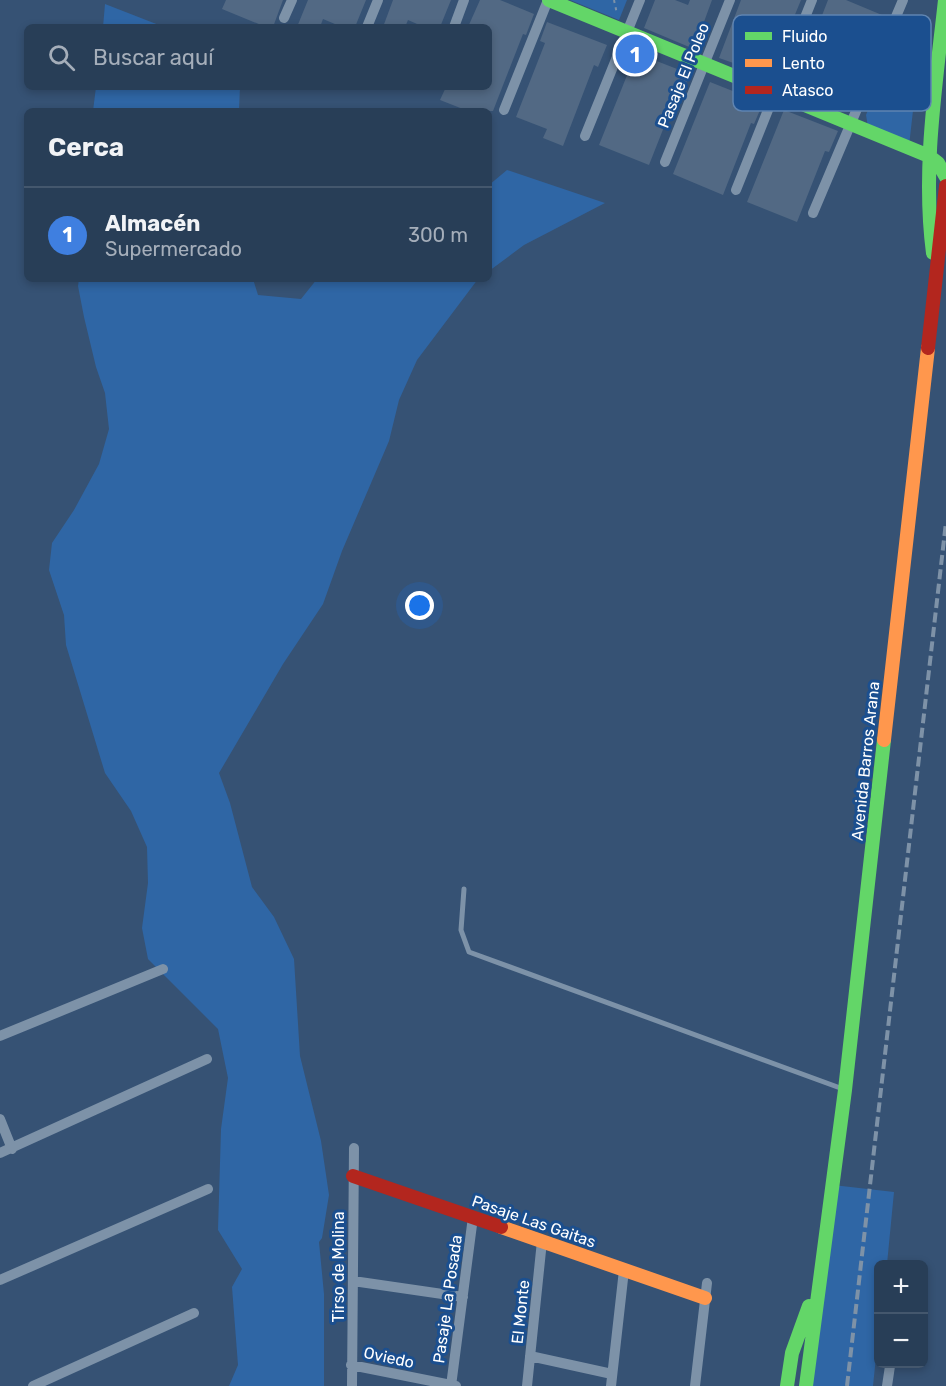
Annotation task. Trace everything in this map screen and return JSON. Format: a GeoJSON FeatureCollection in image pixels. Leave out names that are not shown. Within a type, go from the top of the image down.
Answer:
{"type":"FeatureCollection","features":[{"type":"Feature","properties":{"kind":"main road"},"geometry":{"type":"LineString","coordinates":[[549,0],[733,76]]}},
{"type":"Feature","properties":{"kind":"main road","name":"Avenida Barros Arana"},"geometry":{"type":"LineString","coordinates":[[936,280],[929,221],[929,156],[943,3]]}},
{"type":"Feature","properties":{"kind":"main road"},"geometry":{"type":"LineString","coordinates":[[819,111],[929,156],[938,164],[946,177]]}},
{"type":"Feature","properties":{"kind":"main road","name":"Avenida Barros Arana"},"geometry":{"type":"LineString","coordinates":[[806,1386],[845,1090],[936,280],[942,256],[946,186]]}},
{"type":"Feature","properties":{"kind":"main road","name":"Pasaje Las Gaitas"},"geometry":{"type":"LineString","coordinates":[[353,1176],[705,1298]]}},
{"type":"Feature","properties":{"kind":"main road","name":"Avenida Barros Arana"},"geometry":{"type":"LineString","coordinates":[[787,1386],[792,1353],[810,1302],[823,1245]]}},
{"type":"Feature","properties":{"kind":"street"},"geometry":{"type":"LineString","coordinates":[[284,18],[292,0]]}},
{"type":"Feature","properties":{"kind":"street"},"geometry":{"type":"LineString","coordinates":[[368,24],[378,0]]}},
{"type":"Feature","properties":{"kind":"street"},"geometry":{"type":"LineString","coordinates":[[455,24],[464,0]]}},
{"type":"Feature","properties":{"kind":"street"},"geometry":{"type":"LineString","coordinates":[[504,110],[549,0]]}},
{"type":"Feature","properties":{"kind":"street"},"geometry":{"type":"LineString","coordinates":[[585,135],[640,0]]}},
{"type":"Feature","properties":{"kind":"street","name":"Pasaje El Poleo"},"geometry":{"type":"LineString","coordinates":[[665,162],[730,0]]}},
{"type":"Feature","properties":{"kind":"street"},"geometry":{"type":"LineString","coordinates":[[806,15],[812,0]]}},
{"type":"Feature","properties":{"kind":"street"},"geometry":{"type":"LineString","coordinates":[[897,15],[903,0]]}},
{"type":"Feature","properties":{"kind":"street"},"geometry":{"type":"LineString","coordinates":[[736,190],[768,111]]}},
{"type":"Feature","properties":{"kind":"street"},"geometry":{"type":"LineString","coordinates":[[813,213],[856,111]]}},
{"type":"Feature","properties":{"kind":"street"},"geometry":{"type":"LineString","coordinates":[[0,1036],[163,969]]}},
{"type":"Feature","properties":{"kind":"street"},"geometry":{"type":"LineString","coordinates":[[0,1153],[207,1059]]}},
{"type":"Feature","properties":{"kind":"street"},"geometry":{"type":"LineString","coordinates":[[0,1119],[12,1149]]}},
{"type":"Feature","properties":{"kind":"street","name":"Tirso de Molina"},"geometry":{"type":"LineString","coordinates":[[352,1386],[354,1148]]}},
{"type":"Feature","properties":{"kind":"street"},"geometry":{"type":"LineString","coordinates":[[0,1280],[208,1189]]}},
{"type":"Feature","properties":{"kind":"street","name":"Pasaje La Posada"},"geometry":{"type":"LineString","coordinates":[[453,1386],[473,1217]]}},
{"type":"Feature","properties":{"kind":"street","name":"El Monte"},"geometry":{"type":"LineString","coordinates":[[527,1386],[542,1241]]}},
{"type":"Feature","properties":{"kind":"street"},"geometry":{"type":"LineString","coordinates":[[610,1386],[624,1270]]}},
{"type":"Feature","properties":{"kind":"street"},"geometry":{"type":"LineString","coordinates":[[353,1281],[463,1297]]}},
{"type":"Feature","properties":{"kind":"street"},"geometry":{"type":"LineString","coordinates":[[695,1386],[707,1283]]}},
{"type":"Feature","properties":{"kind":"street"},"geometry":{"type":"LineString","coordinates":[[33,1386],[194,1313]]}},
{"type":"Feature","properties":{"kind":"street"},"geometry":{"type":"LineString","coordinates":[[530,1356],[612,1374]]}},
{"type":"Feature","properties":{"kind":"street","name":"Oviedo"},"geometry":{"type":"LineString","coordinates":[[351,1365],[453,1386]]}},
{"type":"Feature","properties":{"kind":"street"},"geometry":{"type":"LineString","coordinates":[[887,1386],[890,1368]]}},
{"type":"Feature","properties":{"kind":"lane"},"geometry":{"type":"LineString","coordinates":[[464,889],[461,930],[469,952],[845,1090]]}},
{"type":"Feature","properties":{"kind":"shaded area"},"geometry":{"type":"Polygon","coordinates":[[[570,0],[627,0],[619,20],[570,0]]]}},
{"type":"Feature","properties":{"kind":"shaded area"},"geometry":{"type":"Polygon","coordinates":[[[105,4],[156,24],[103,24],[105,4]]]}},
{"type":"Feature","properties":{"kind":"shaded area"},"geometry":{"type":"Polygon","coordinates":[[[96,90],[240,90],[239,108],[93,108],[96,90]]]}},
{"type":"Feature","properties":{"kind":"shaded area"},"geometry":{"type":"Polygon","coordinates":[[[868,111],[913,111],[909,146],[868,127],[868,111]]]}},
{"type":"Feature","properties":{"kind":"shaded area"},"geometry":{"type":"Polygon","coordinates":[[[507,170],[605,203],[524,245],[492,269],[492,182],[507,170]]]}},
{"type":"Feature","properties":{"kind":"shaded area"},"geometry":{"type":"Polygon","coordinates":[[[79,282],[254,282],[258,295],[301,299],[315,282],[476,282],[417,360],[399,400],[389,441],[342,551],[323,604],[283,664],[219,773],[230,803],[252,887],[274,917],[294,959],[300,1056],[321,1141],[329,1195],[322,1238],[319,1242],[324,1294],[324,1386],[229,1386],[238,1365],[232,1287],[242,1269],[218,1230],[221,1129],[228,1078],[218,1029],[148,959],[142,928],[148,883],[147,847],[131,811],[105,773],[66,645],[64,615],[49,570],[52,543],[74,510],[99,464],[109,429],[105,393],[96,367],[79,282]]]}},
{"type":"Feature","properties":{"kind":"shaded area"},"geometry":{"type":"Polygon","coordinates":[[[833,1185],[894,1192],[887,1260],[874,1260],[873,1386],[810,1386],[833,1185]]]}},
{"type":"Feature","properties":{"kind":"building"},"geometry":{"type":"Polygon","coordinates":[[[226,0],[283,0],[274,24],[259,24],[222,9],[226,0]]]}},
{"type":"Feature","properties":{"kind":"building"},"geometry":{"type":"Polygon","coordinates":[[[308,0],[366,0],[356,24],[335,24],[323,19],[321,24],[298,24],[308,0]]]}},
{"type":"Feature","properties":{"kind":"building"},"geometry":{"type":"Polygon","coordinates":[[[393,0],[451,0],[441,24],[417,24],[408,20],[406,24],[384,24],[393,0]]]}},
{"type":"Feature","properties":{"kind":"building"},"geometry":{"type":"Polygon","coordinates":[[[480,0],[500,0],[534,14],[526,35],[523,34],[493,111],[492,108],[460,108],[440,100],[445,90],[492,90],[492,24],[469,24],[480,0]]]}},
{"type":"Feature","properties":{"kind":"building"},"geometry":{"type":"Polygon","coordinates":[[[655,0],[675,0],[688,5],[690,0],[712,0],[694,49],[644,28],[655,0]]]}},
{"type":"Feature","properties":{"kind":"building"},"geometry":{"type":"Polygon","coordinates":[[[741,0],[801,0],[795,15],[735,15],[741,0]]]}},
{"type":"Feature","properties":{"kind":"building"},"geometry":{"type":"Polygon","coordinates":[[[828,0],[846,0],[882,15],[822,15],[828,0]]]}},
{"type":"Feature","properties":{"kind":"building"},"geometry":{"type":"Polygon","coordinates":[[[733,21],[733,63],[719,58],[733,21]]]}},
{"type":"Feature","properties":{"kind":"building"},"geometry":{"type":"Polygon","coordinates":[[[547,22],[607,45],[598,67],[594,65],[563,146],[543,138],[547,129],[516,117],[545,43],[540,41],[547,22]]]}},
{"type":"Feature","properties":{"kind":"building"},"geometry":{"type":"Polygon","coordinates":[[[636,53],[690,74],[681,95],[677,94],[649,165],[599,145],[636,53]]]}},
{"type":"Feature","properties":{"kind":"building"},"geometry":{"type":"Polygon","coordinates":[[[710,82],[733,91],[733,111],[760,111],[754,124],[751,123],[723,195],[673,174],[710,82]]]}},
{"type":"Feature","properties":{"kind":"building"},"geometry":{"type":"Polygon","coordinates":[[[784,111],[838,131],[829,152],[825,151],[797,222],[747,202],[784,111]]]}},
{"type":"Feature","properties":{"kind":"railway"},"geometry":{"type":"LineString","coordinates":[[847,1386],[946,522]]}},
{"type":"Feature","properties":{"kind":"traffic: fast"},"geometry":{"type":"LineString","coordinates":[[549,0],[733,76]]}},
{"type":"Feature","properties":{"kind":"traffic: fast"},"geometry":{"type":"LineString","coordinates":[[933,253],[929,190],[930,158],[934,95],[945,0]]}},
{"type":"Feature","properties":{"kind":"traffic: fast"},"geometry":{"type":"LineString","coordinates":[[819,111],[929,156],[938,163],[946,177]]}},
{"type":"Feature","properties":{"kind":"traffic: fast"},"geometry":{"type":"LineString","coordinates":[[806,1386],[845,1090],[884,740]]}},
{"type":"Feature","properties":{"kind":"traffic: fast"},"geometry":{"type":"LineString","coordinates":[[787,1386],[792,1353],[809,1306]]}},
{"type":"Feature","properties":{"kind":"traffic: slow"},"geometry":{"type":"LineString","coordinates":[[884,740],[928,348]]}},
{"type":"Feature","properties":{"kind":"traffic: slow"},"geometry":{"type":"LineString","coordinates":[[501,1227],[705,1298]]}},
{"type":"Feature","properties":{"kind":"traffic: jam"},"geometry":{"type":"LineString","coordinates":[[928,348],[946,186]]}},
{"type":"Feature","properties":{"kind":"traffic: jam"},"geometry":{"type":"LineString","coordinates":[[353,1176],[501,1227]]}},
{"type":"Feature","properties":{"kind":"place","name":"Almacén"},"geometry":{"type":"Point","coordinates":[635,54]}}]}
